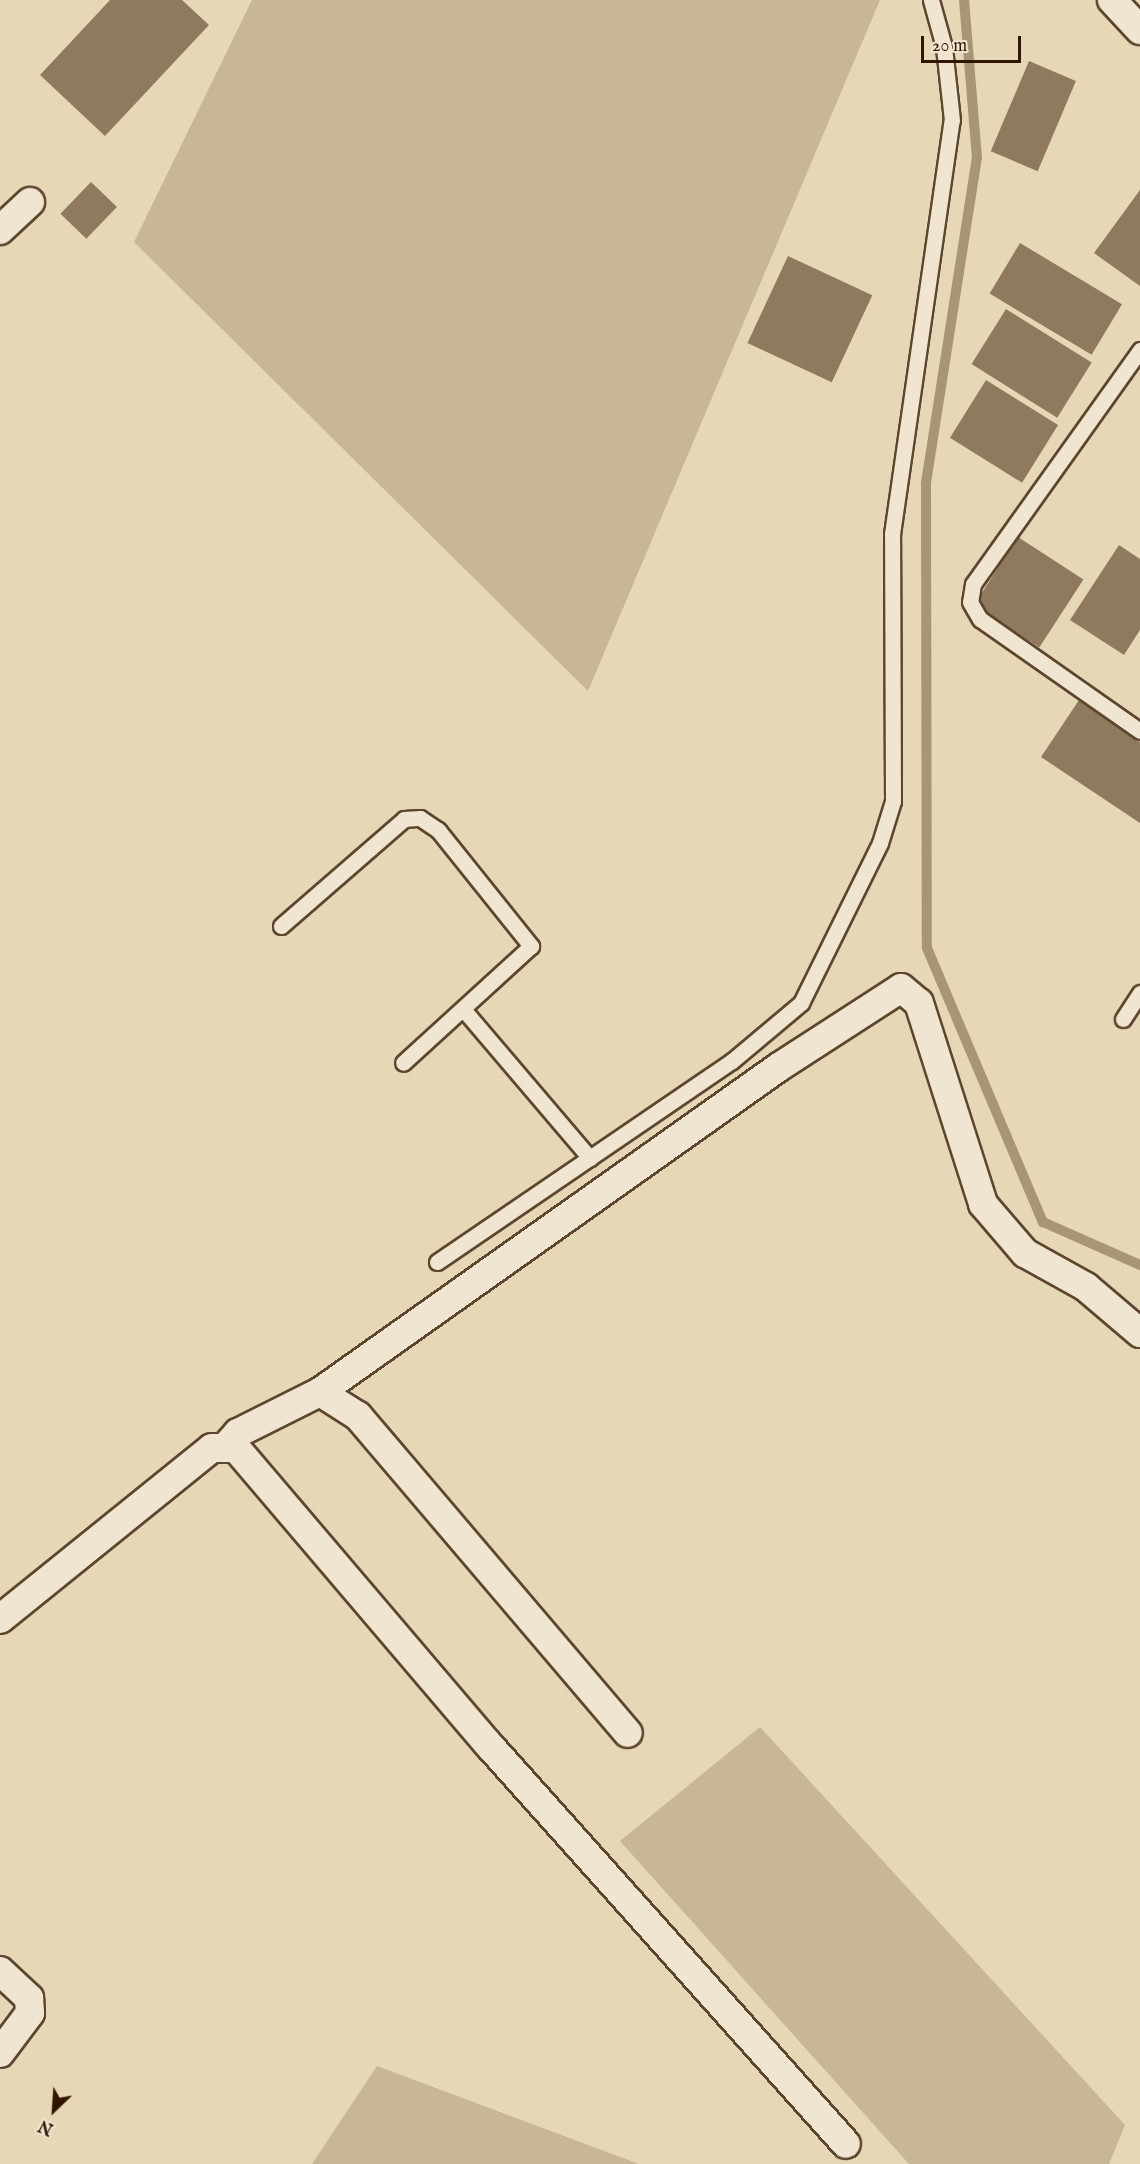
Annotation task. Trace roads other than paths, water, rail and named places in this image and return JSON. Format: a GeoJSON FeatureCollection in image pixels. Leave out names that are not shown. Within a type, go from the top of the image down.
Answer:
{"type":"FeatureCollection","features":[{"type":"Feature","properties":{"kind":"street"},"geometry":{"type":"LineString","coordinates":[[1112,0],[1140,30]]}},
{"type":"Feature","properties":{"kind":"street"},"geometry":{"type":"LineString","coordinates":[[0,230],[30,202]]}},
{"type":"Feature","properties":{"kind":"street"},"geometry":{"type":"LineString","coordinates":[[0,1619],[148,1495],[212,1448],[228,1444],[238,1433],[320,1392],[779,1067],[901,988],[920,1003],[983,1204],[1025,1252],[1086,1287],[1140,1333]]}},
{"type":"Feature","properties":{"kind":"street"},"geometry":{"type":"LineString","coordinates":[[320,1392],[358,1416],[628,1733]]}},
{"type":"Feature","properties":{"kind":"street"},"geometry":{"type":"LineString","coordinates":[[228,1444],[254,1463],[489,1745],[846,2144]]}},
{"type":"Feature","properties":{"kind":"street"},"geometry":{"type":"LineString","coordinates":[[0,1971],[29,1998],[30,2013],[0,2053]]}},
{"type":"Feature","properties":{"kind":"lane"},"geometry":{"type":"LineString","coordinates":[[437,1262],[732,1061],[801,1003],[880,843],[893,801],[892,534],[952,120],[944,47],[931,0]]}},
{"type":"Feature","properties":{"kind":"lane"},"geometry":{"type":"LineString","coordinates":[[1140,350],[973,584],[970,602],[980,619],[1140,731]]}},
{"type":"Feature","properties":{"kind":"lane"},"geometry":{"type":"LineString","coordinates":[[281,926],[404,819],[420,818],[438,830],[531,946],[403,1063]]}},
{"type":"Feature","properties":{"kind":"lane"},"geometry":{"type":"LineString","coordinates":[[1123,1019],[1140,993]]}},
{"type":"Feature","properties":{"kind":"lane"},"geometry":{"type":"LineString","coordinates":[[463,1009],[590,1158]]}},
{"type":"Feature","properties":{"kind":"waterway"},"geometry":{"type":"LineString","coordinates":[[964,0],[977,157],[926,484],[927,948],[1043,1222],[1140,1265]]}}]}
